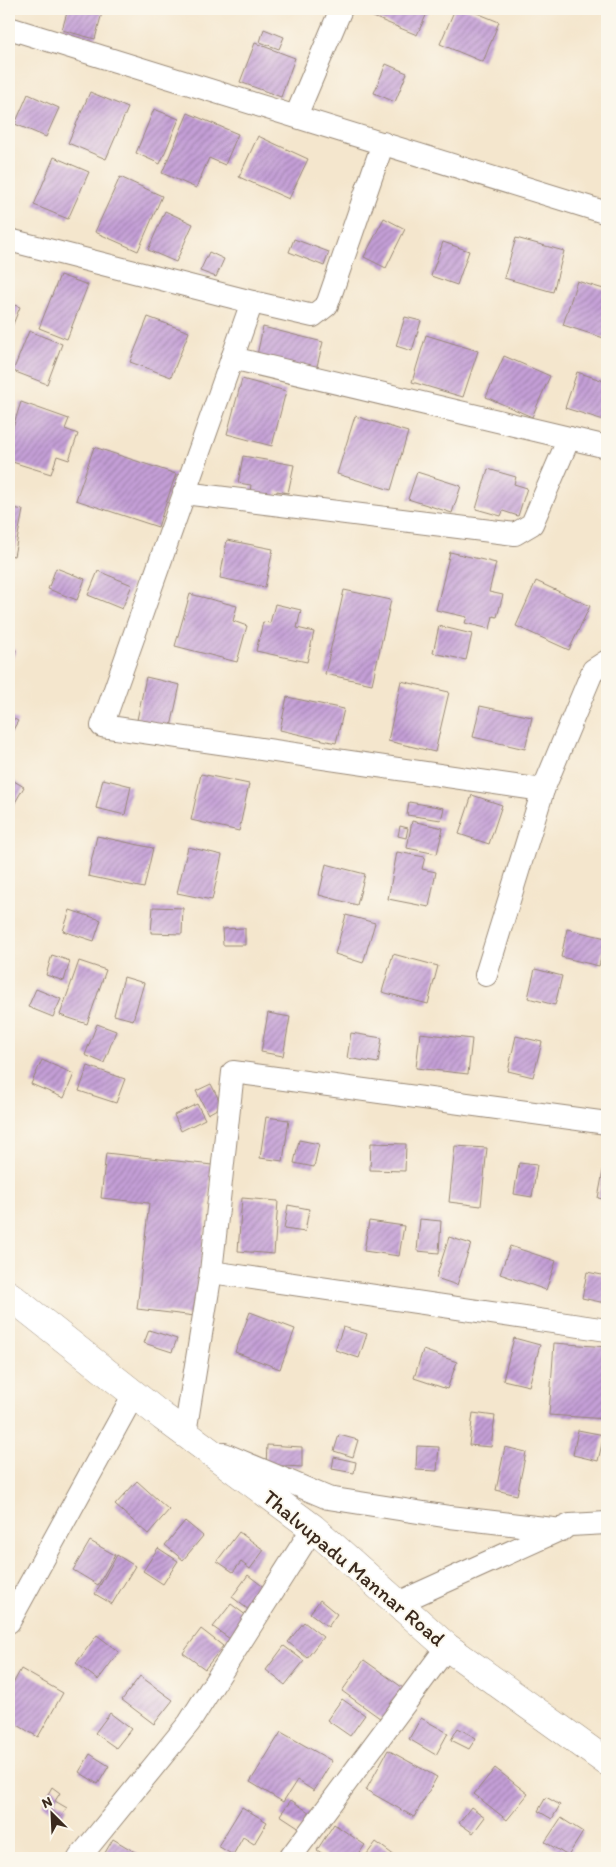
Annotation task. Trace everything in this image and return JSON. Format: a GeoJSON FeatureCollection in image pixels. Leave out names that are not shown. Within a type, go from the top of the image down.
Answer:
{"type":"FeatureCollection","features":[{"type":"Feature","properties":{"kind":"street"},"geometry":{"type":"LineString","coordinates":[[296,116],[341,9]]}},
{"type":"Feature","properties":{"kind":"street"},"geometry":{"type":"LineString","coordinates":[[9,28],[607,213]]}},
{"type":"Feature","properties":{"kind":"street"},"geometry":{"type":"LineString","coordinates":[[9,240],[313,316],[327,305],[383,143]]}},
{"type":"Feature","properties":{"kind":"street"},"geometry":{"type":"LineString","coordinates":[[252,302],[102,726],[543,790]]}},
{"type":"Feature","properties":{"kind":"street"},"geometry":{"type":"LineString","coordinates":[[232,358],[607,447]]}},
{"type":"Feature","properties":{"kind":"street"},"geometry":{"type":"LineString","coordinates":[[184,493],[515,534],[532,524],[568,438]]}},
{"type":"Feature","properties":{"kind":"street"},"geometry":{"type":"LineString","coordinates":[[486,974],[543,790],[593,670],[607,660]]}},
{"type":"Feature","properties":{"kind":"street"},"geometry":{"type":"LineString","coordinates":[[562,1530],[450,1517],[328,1498],[191,1437],[233,1072],[607,1123]]}},
{"type":"Feature","properties":{"kind":"street"},"geometry":{"type":"LineString","coordinates":[[211,1272],[607,1330]]}},
{"type":"Feature","properties":{"kind":"street","name":"Thalvupadu Mannar Road"},"geometry":{"type":"LineString","coordinates":[[9,1295],[134,1394],[314,1528],[447,1647],[607,1762]]}},
{"type":"Feature","properties":{"kind":"street"},"geometry":{"type":"LineString","coordinates":[[9,1622],[134,1394]]}},
{"type":"Feature","properties":{"kind":"street"},"geometry":{"type":"LineString","coordinates":[[398,1603],[570,1525],[607,1522]]}},
{"type":"Feature","properties":{"kind":"street"},"geometry":{"type":"LineString","coordinates":[[79,1858],[189,1723],[314,1528]]}},
{"type":"Feature","properties":{"kind":"street"},"geometry":{"type":"LineString","coordinates":[[290,1858],[447,1647]]}},
{"type":"Feature","properties":{"kind":"building"},"geometry":{"type":"Polygon","coordinates":[[[68,9],[103,9],[95,39],[62,30],[68,9]]]}},
{"type":"Feature","properties":{"kind":"building"},"geometry":{"type":"Polygon","coordinates":[[[369,9],[429,9],[417,35],[366,14],[369,9]]]}},
{"type":"Feature","properties":{"kind":"building"},"geometry":{"type":"Polygon","coordinates":[[[455,9],[467,9],[499,22],[483,62],[440,44],[455,9]]]}},
{"type":"Feature","properties":{"kind":"building"},"geometry":{"type":"Polygon","coordinates":[[[264,29],[284,37],[279,49],[260,42],[264,29]]]}},
{"type":"Feature","properties":{"kind":"building"},"geometry":{"type":"Polygon","coordinates":[[[255,43],[295,58],[281,97],[240,82],[255,43]]]}},
{"type":"Feature","properties":{"kind":"building"},"geometry":{"type":"Polygon","coordinates":[[[386,64],[407,73],[395,102],[374,93],[386,64]]]}},
{"type":"Feature","properties":{"kind":"building"},"geometry":{"type":"Polygon","coordinates":[[[90,92],[128,108],[106,159],[68,143],[90,92]]]}},
{"type":"Feature","properties":{"kind":"building"},"geometry":{"type":"Polygon","coordinates":[[[28,94],[59,108],[46,137],[15,124],[28,94]]]}},
{"type":"Feature","properties":{"kind":"building"},"geometry":{"type":"Polygon","coordinates":[[[154,109],[179,119],[160,164],[136,153],[154,109]]]}},
{"type":"Feature","properties":{"kind":"building"},"geometry":{"type":"Polygon","coordinates":[[[188,113],[238,134],[225,165],[209,158],[196,188],[162,173],[188,113]]]}},
{"type":"Feature","properties":{"kind":"building"},"geometry":{"type":"Polygon","coordinates":[[[258,136],[308,159],[289,199],[239,177],[258,136]]]}},
{"type":"Feature","properties":{"kind":"building"},"geometry":{"type":"Polygon","coordinates":[[[54,157],[89,172],[68,219],[34,205],[54,157]]]}},
{"type":"Feature","properties":{"kind":"building"},"geometry":{"type":"Polygon","coordinates":[[[120,177],[162,196],[138,251],[95,232],[120,177]]]}},
{"type":"Feature","properties":{"kind":"building"},"geometry":{"type":"Polygon","coordinates":[[[165,211],[193,224],[176,262],[148,250],[165,211]]]}},
{"type":"Feature","properties":{"kind":"building"},"geometry":{"type":"Polygon","coordinates":[[[384,218],[405,229],[386,268],[364,257],[384,218]]]}},
{"type":"Feature","properties":{"kind":"building"},"geometry":{"type":"Polygon","coordinates":[[[516,238],[564,251],[553,292],[504,278],[516,238]]]}},
{"type":"Feature","properties":{"kind":"building"},"geometry":{"type":"Polygon","coordinates":[[[294,239],[329,252],[324,266],[289,252],[294,239]]]}},
{"type":"Feature","properties":{"kind":"building"},"geometry":{"type":"Polygon","coordinates":[[[443,242],[469,251],[457,285],[431,276],[443,242]]]}},
{"type":"Feature","properties":{"kind":"building"},"geometry":{"type":"Polygon","coordinates":[[[209,252],[224,259],[216,277],[200,271],[209,252]]]}},
{"type":"Feature","properties":{"kind":"building"},"geometry":{"type":"Polygon","coordinates":[[[60,275],[88,285],[67,339],[39,328],[60,275]]]}},
{"type":"Feature","properties":{"kind":"building"},"geometry":{"type":"Polygon","coordinates":[[[577,281],[607,290],[607,339],[563,325],[577,281]]]}},
{"type":"Feature","properties":{"kind":"building"},"geometry":{"type":"Polygon","coordinates":[[[9,303],[20,307],[9,334],[9,303]]]}},
{"type":"Feature","properties":{"kind":"building"},"geometry":{"type":"Polygon","coordinates":[[[148,317],[189,332],[171,377],[130,362],[148,317]]]}},
{"type":"Feature","properties":{"kind":"building"},"geometry":{"type":"Polygon","coordinates":[[[405,317],[421,321],[412,351],[396,346],[405,317]]]}},
{"type":"Feature","properties":{"kind":"building"},"geometry":{"type":"Polygon","coordinates":[[[263,327],[323,342],[315,374],[256,360],[263,327]]]}},
{"type":"Feature","properties":{"kind":"building"},"geometry":{"type":"Polygon","coordinates":[[[29,331],[62,344],[47,384],[13,371],[29,331]]]}},
{"type":"Feature","properties":{"kind":"building"},"geometry":{"type":"Polygon","coordinates":[[[426,335],[478,351],[463,397],[412,382],[426,335]]]}},
{"type":"Feature","properties":{"kind":"building"},"geometry":{"type":"Polygon","coordinates":[[[504,356],[550,376],[532,417],[486,397],[504,356]]]}},
{"type":"Feature","properties":{"kind":"building"},"geometry":{"type":"Polygon","coordinates":[[[577,372],[607,382],[607,421],[565,408],[577,372]]]}},
{"type":"Feature","properties":{"kind":"building"},"geometry":{"type":"Polygon","coordinates":[[[242,379],[286,391],[272,446],[227,434],[242,379]]]}},
{"type":"Feature","properties":{"kind":"building"},"geometry":{"type":"Polygon","coordinates":[[[21,402],[69,419],[65,429],[78,434],[69,460],[57,456],[51,474],[9,461],[9,439],[21,402]]]}},
{"type":"Feature","properties":{"kind":"building"},"geometry":{"type":"Polygon","coordinates":[[[355,416],[408,432],[391,490],[337,474],[355,416]]]}},
{"type":"Feature","properties":{"kind":"building"},"geometry":{"type":"Polygon","coordinates":[[[94,447],[176,474],[158,527],[76,500],[94,447]]]}},
{"type":"Feature","properties":{"kind":"building"},"geometry":{"type":"Polygon","coordinates":[[[243,456],[294,465],[288,493],[277,491],[275,501],[249,497],[251,485],[238,483],[243,456]]]}},
{"type":"Feature","properties":{"kind":"building"},"geometry":{"type":"Polygon","coordinates":[[[488,469],[516,477],[514,484],[527,488],[518,516],[503,511],[501,516],[476,509],[488,469]]]}},
{"type":"Feature","properties":{"kind":"building"},"geometry":{"type":"Polygon","coordinates":[[[417,472],[461,486],[452,513],[408,499],[417,472]]]}},
{"type":"Feature","properties":{"kind":"building"},"geometry":{"type":"Polygon","coordinates":[[[9,507],[23,510],[14,556],[9,555],[9,507]]]}},
{"type":"Feature","properties":{"kind":"building"},"geometry":{"type":"Polygon","coordinates":[[[227,540],[273,549],[265,587],[220,578],[227,540]]]}},
{"type":"Feature","properties":{"kind":"building"},"geometry":{"type":"Polygon","coordinates":[[[450,552],[496,563],[489,592],[503,595],[497,617],[493,616],[490,629],[465,623],[467,617],[436,610],[450,552]]]}},
{"type":"Feature","properties":{"kind":"building"},"geometry":{"type":"Polygon","coordinates":[[[56,568],[85,579],[77,600],[48,589],[56,568]]]}},
{"type":"Feature","properties":{"kind":"building"},"geometry":{"type":"Polygon","coordinates":[[[98,571],[132,585],[122,609],[88,595],[98,571]]]}},
{"type":"Feature","properties":{"kind":"building"},"geometry":{"type":"Polygon","coordinates":[[[536,581],[590,606],[569,650],[516,626],[536,581]]]}},
{"type":"Feature","properties":{"kind":"building"},"geometry":{"type":"Polygon","coordinates":[[[344,590],[391,600],[372,684],[325,674],[344,590]]]}},
{"type":"Feature","properties":{"kind":"building"},"geometry":{"type":"Polygon","coordinates":[[[190,594],[237,606],[233,621],[247,626],[237,662],[175,646],[190,594]]]}},
{"type":"Feature","properties":{"kind":"building"},"geometry":{"type":"Polygon","coordinates":[[[275,604],[301,610],[297,628],[314,632],[307,662],[256,651],[263,622],[270,623],[275,604]]]}},
{"type":"Feature","properties":{"kind":"building"},"geometry":{"type":"Polygon","coordinates":[[[439,626],[472,634],[466,660],[433,653],[439,626]]]}},
{"type":"Feature","properties":{"kind":"building"},"geometry":{"type":"Polygon","coordinates":[[[9,647],[16,650],[9,667],[9,647]]]}},
{"type":"Feature","properties":{"kind":"building"},"geometry":{"type":"Polygon","coordinates":[[[146,677],[180,685],[171,727],[137,720],[146,677]]]}},
{"type":"Feature","properties":{"kind":"building"},"geometry":{"type":"Polygon","coordinates":[[[401,681],[449,692],[435,752],[388,741],[401,681]]]}},
{"type":"Feature","properties":{"kind":"building"},"geometry":{"type":"Polygon","coordinates":[[[287,697],[344,709],[336,743],[280,730],[287,697]]]}},
{"type":"Feature","properties":{"kind":"building"},"geometry":{"type":"Polygon","coordinates":[[[480,706],[532,717],[525,749],[473,737],[480,706]]]}},
{"type":"Feature","properties":{"kind":"building"},"geometry":{"type":"Polygon","coordinates":[[[9,716],[18,721],[9,737],[9,716]]]}},
{"type":"Feature","properties":{"kind":"building"},"geometry":{"type":"Polygon","coordinates":[[[201,774],[249,784],[239,831],[191,820],[201,774]]]}},
{"type":"Feature","properties":{"kind":"building"},"geometry":{"type":"Polygon","coordinates":[[[9,778],[24,787],[9,813],[9,778]]]}},
{"type":"Feature","properties":{"kind":"building"},"geometry":{"type":"Polygon","coordinates":[[[103,779],[131,786],[125,815],[96,808],[103,779]]]}},
{"type":"Feature","properties":{"kind":"building"},"geometry":{"type":"Polygon","coordinates":[[[472,795],[502,805],[489,844],[459,834],[472,795]]]}},
{"type":"Feature","properties":{"kind":"building"},"geometry":{"type":"Polygon","coordinates":[[[409,802],[444,808],[441,820],[407,815],[409,802]]]}},
{"type":"Feature","properties":{"kind":"building"},"geometry":{"type":"Polygon","coordinates":[[[412,821],[443,828],[437,854],[407,848],[412,821]]]}},
{"type":"Feature","properties":{"kind":"building"},"geometry":{"type":"Polygon","coordinates":[[[400,826],[408,828],[406,838],[398,836],[400,826]]]}},
{"type":"Feature","properties":{"kind":"building"},"geometry":{"type":"Polygon","coordinates":[[[97,836],[153,848],[144,888],[88,876],[97,836]]]}},
{"type":"Feature","properties":{"kind":"building"},"geometry":{"type":"Polygon","coordinates":[[[188,847],[222,855],[212,900],[177,893],[188,847]]]}},
{"type":"Feature","properties":{"kind":"building"},"geometry":{"type":"Polygon","coordinates":[[[397,852],[425,857],[422,869],[436,872],[429,907],[388,899],[397,852]]]}},
{"type":"Feature","properties":{"kind":"building"},"geometry":{"type":"Polygon","coordinates":[[[326,864],[365,874],[357,905],[319,895],[326,864]]]}},
{"type":"Feature","properties":{"kind":"building"},"geometry":{"type":"Polygon","coordinates":[[[153,907],[183,908],[182,934],[151,933],[153,907]]]}},
{"type":"Feature","properties":{"kind":"building"},"geometry":{"type":"Polygon","coordinates":[[[70,910],[101,920],[94,941],[63,931],[70,910]]]}},
{"type":"Feature","properties":{"kind":"building"},"geometry":{"type":"Polygon","coordinates":[[[346,915],[375,923],[363,963],[335,954],[346,915]]]}},
{"type":"Feature","properties":{"kind":"building"},"geometry":{"type":"Polygon","coordinates":[[[245,928],[245,945],[223,945],[222,929],[245,928]]]}},
{"type":"Feature","properties":{"kind":"building"},"geometry":{"type":"Polygon","coordinates":[[[567,929],[606,938],[599,966],[561,957],[567,929]]]}},
{"type":"Feature","properties":{"kind":"building"},"geometry":{"type":"Polygon","coordinates":[[[393,954],[438,966],[428,1004],[382,992],[393,954]]]}},
{"type":"Feature","properties":{"kind":"building"},"geometry":{"type":"Polygon","coordinates":[[[52,955],[70,961],[64,981],[46,975],[52,955]]]}},
{"type":"Feature","properties":{"kind":"building"},"geometry":{"type":"Polygon","coordinates":[[[79,961],[106,970],[87,1024],[60,1015],[79,961]]]}},
{"type":"Feature","properties":{"kind":"building"},"geometry":{"type":"Polygon","coordinates":[[[535,969],[562,976],[555,1005],[528,998],[535,969]]]}},
{"type":"Feature","properties":{"kind":"building"},"geometry":{"type":"Polygon","coordinates":[[[124,977],[144,983],[133,1020],[114,1015],[124,977]]]}},
{"type":"Feature","properties":{"kind":"building"},"geometry":{"type":"Polygon","coordinates":[[[36,989],[61,999],[53,1017],[28,1007],[36,989]]]}},
{"type":"Feature","properties":{"kind":"building"},"geometry":{"type":"Polygon","coordinates":[[[268,1013],[290,1017],[283,1056],[261,1052],[268,1013]]]}},
{"type":"Feature","properties":{"kind":"building"},"geometry":{"type":"Polygon","coordinates":[[[97,1024],[116,1031],[104,1063],[85,1055],[97,1024]]]}},
{"type":"Feature","properties":{"kind":"building"},"geometry":{"type":"Polygon","coordinates":[[[351,1033],[382,1038],[378,1063],[347,1058],[351,1033]]]}},
{"type":"Feature","properties":{"kind":"building"},"geometry":{"type":"Polygon","coordinates":[[[420,1033],[472,1039],[468,1074],[416,1068],[420,1033]]]}},
{"type":"Feature","properties":{"kind":"building"},"geometry":{"type":"Polygon","coordinates":[[[516,1036],[542,1042],[533,1077],[508,1071],[516,1036]]]}},
{"type":"Feature","properties":{"kind":"building"},"geometry":{"type":"Polygon","coordinates":[[[42,1060],[74,1074],[64,1098],[31,1084],[42,1060]]]}},
{"type":"Feature","properties":{"kind":"building"},"geometry":{"type":"Polygon","coordinates":[[[88,1066],[125,1079],[116,1103],[79,1091],[88,1066]]]}},
{"type":"Feature","properties":{"kind":"building"},"geometry":{"type":"Polygon","coordinates":[[[211,1084],[222,1106],[208,1114],[196,1091],[211,1084]]]}},
{"type":"Feature","properties":{"kind":"building"},"geometry":{"type":"Polygon","coordinates":[[[197,1104],[205,1119],[181,1131],[174,1115],[197,1104]]]}},
{"type":"Feature","properties":{"kind":"building"},"geometry":{"type":"Polygon","coordinates":[[[266,1117],[289,1120],[283,1161],[260,1158],[266,1117]]]}},
{"type":"Feature","properties":{"kind":"building"},"geometry":{"type":"Polygon","coordinates":[[[299,1140],[319,1144],[314,1167],[294,1163],[299,1140]]]}},
{"type":"Feature","properties":{"kind":"building"},"geometry":{"type":"Polygon","coordinates":[[[371,1143],[406,1144],[405,1171],[370,1170],[371,1143]]]}},
{"type":"Feature","properties":{"kind":"building"},"geometry":{"type":"Polygon","coordinates":[[[455,1146],[487,1148],[481,1206],[449,1202],[455,1146]]]}},
{"type":"Feature","properties":{"kind":"building"},"geometry":{"type":"Polygon","coordinates":[[[106,1153],[212,1165],[195,1316],[137,1309],[149,1203],[101,1198],[106,1153]]]}},
{"type":"Feature","properties":{"kind":"building"},"geometry":{"type":"Polygon","coordinates":[[[605,1161],[607,1161],[607,1200],[598,1198],[605,1161]]]}},
{"type":"Feature","properties":{"kind":"building"},"geometry":{"type":"Polygon","coordinates":[[[519,1163],[537,1165],[532,1197],[514,1194],[519,1163]]]}},
{"type":"Feature","properties":{"kind":"building"},"geometry":{"type":"Polygon","coordinates":[[[242,1198],[278,1201],[274,1254],[238,1251],[242,1198]]]}},
{"type":"Feature","properties":{"kind":"building"},"geometry":{"type":"Polygon","coordinates":[[[288,1205],[309,1209],[305,1232],[284,1229],[288,1205]]]}},
{"type":"Feature","properties":{"kind":"building"},"geometry":{"type":"Polygon","coordinates":[[[420,1219],[441,1221],[439,1253],[417,1251],[420,1219]]]}},
{"type":"Feature","properties":{"kind":"building"},"geometry":{"type":"Polygon","coordinates":[[[369,1221],[404,1226],[399,1256],[364,1251],[369,1221]]]}},
{"type":"Feature","properties":{"kind":"building"},"geometry":{"type":"Polygon","coordinates":[[[449,1237],[471,1244],[457,1285],[436,1278],[449,1237]]]}},
{"type":"Feature","properties":{"kind":"building"},"geometry":{"type":"Polygon","coordinates":[[[510,1246],[556,1261],[546,1290],[500,1274],[510,1246]]]}},
{"type":"Feature","properties":{"kind":"building"},"geometry":{"type":"Polygon","coordinates":[[[587,1272],[607,1276],[605,1303],[582,1298],[587,1272]]]}},
{"type":"Feature","properties":{"kind":"building"},"geometry":{"type":"Polygon","coordinates":[[[250,1312],[295,1329],[280,1369],[235,1352],[250,1312]]]}},
{"type":"Feature","properties":{"kind":"building"},"geometry":{"type":"Polygon","coordinates":[[[343,1327],[367,1334],[359,1358],[335,1350],[343,1327]]]}},
{"type":"Feature","properties":{"kind":"building"},"geometry":{"type":"Polygon","coordinates":[[[149,1330],[177,1339],[172,1352],[144,1343],[149,1330]]]}},
{"type":"Feature","properties":{"kind":"building"},"geometry":{"type":"Polygon","coordinates":[[[514,1338],[540,1345],[529,1386],[503,1380],[514,1338]]]}},
{"type":"Feature","properties":{"kind":"building"},"geometry":{"type":"Polygon","coordinates":[[[554,1343],[607,1347],[607,1419],[549,1415],[554,1343]]]}},
{"type":"Feature","properties":{"kind":"building"},"geometry":{"type":"Polygon","coordinates":[[[423,1350],[457,1362],[447,1389],[414,1378],[423,1350]]]}},
{"type":"Feature","properties":{"kind":"building"},"geometry":{"type":"Polygon","coordinates":[[[473,1413],[495,1416],[491,1447],[469,1445],[473,1413]]]}},
{"type":"Feature","properties":{"kind":"building"},"geometry":{"type":"Polygon","coordinates":[[[578,1430],[604,1435],[598,1461],[573,1455],[578,1430]]]}},
{"type":"Feature","properties":{"kind":"building"},"geometry":{"type":"Polygon","coordinates":[[[339,1435],[358,1440],[353,1457],[334,1451],[339,1435]]]}},
{"type":"Feature","properties":{"kind":"building"},"geometry":{"type":"Polygon","coordinates":[[[267,1445],[302,1447],[302,1467],[266,1465],[267,1445]]]}},
{"type":"Feature","properties":{"kind":"building"},"geometry":{"type":"Polygon","coordinates":[[[417,1446],[439,1447],[437,1471],[416,1470],[417,1446]]]}},
{"type":"Feature","properties":{"kind":"building"},"geometry":{"type":"Polygon","coordinates":[[[505,1447],[526,1452],[517,1495],[496,1490],[505,1447]]]}},
{"type":"Feature","properties":{"kind":"building"},"geometry":{"type":"Polygon","coordinates":[[[334,1457],[356,1462],[354,1473],[332,1469],[334,1457]]]}},
{"type":"Feature","properties":{"kind":"building"},"geometry":{"type":"Polygon","coordinates":[[[137,1481],[169,1510],[148,1534],[115,1505],[137,1481]]]}},
{"type":"Feature","properties":{"kind":"building"},"geometry":{"type":"Polygon","coordinates":[[[185,1521],[203,1536],[183,1560],[165,1545],[185,1521]]]}},
{"type":"Feature","properties":{"kind":"building"},"geometry":{"type":"Polygon","coordinates":[[[239,1532],[264,1550],[250,1569],[241,1562],[233,1572],[217,1561],[239,1532]]]}},
{"type":"Feature","properties":{"kind":"building"},"geometry":{"type":"Polygon","coordinates":[[[90,1541],[115,1555],[98,1585],[73,1570],[90,1541]]]}},
{"type":"Feature","properties":{"kind":"building"},"geometry":{"type":"Polygon","coordinates":[[[158,1548],[178,1561],[163,1584],[143,1571],[158,1548]]]}},
{"type":"Feature","properties":{"kind":"building"},"geometry":{"type":"Polygon","coordinates":[[[117,1555],[135,1566],[112,1604],[95,1594],[117,1555]]]}},
{"type":"Feature","properties":{"kind":"building"},"geometry":{"type":"Polygon","coordinates":[[[248,1575],[265,1588],[249,1610],[232,1597],[248,1575]]]}},
{"type":"Feature","properties":{"kind":"building"},"geometry":{"type":"Polygon","coordinates":[[[320,1600],[337,1614],[328,1627],[310,1613],[320,1600]]]}},
{"type":"Feature","properties":{"kind":"building"},"geometry":{"type":"Polygon","coordinates":[[[231,1604],[247,1616],[230,1639],[213,1627],[231,1604]]]}},
{"type":"Feature","properties":{"kind":"building"},"geometry":{"type":"Polygon","coordinates":[[[304,1622],[323,1637],[307,1658],[288,1642],[304,1622]]]}},
{"type":"Feature","properties":{"kind":"building"},"geometry":{"type":"Polygon","coordinates":[[[201,1629],[223,1646],[205,1669],[183,1653],[201,1629]]]}},
{"type":"Feature","properties":{"kind":"building"},"geometry":{"type":"Polygon","coordinates":[[[97,1635],[119,1652],[98,1680],[76,1663],[97,1635]]]}},
{"type":"Feature","properties":{"kind":"building"},"geometry":{"type":"Polygon","coordinates":[[[284,1646],[304,1661],[285,1685],[266,1670],[284,1646]]]}},
{"type":"Feature","properties":{"kind":"building"},"geometry":{"type":"Polygon","coordinates":[[[364,1660],[406,1690],[384,1721],[342,1691],[364,1660]]]}},
{"type":"Feature","properties":{"kind":"building"},"geometry":{"type":"Polygon","coordinates":[[[21,1669],[63,1693],[38,1737],[9,1720],[9,1691],[21,1669]]]}},
{"type":"Feature","properties":{"kind":"building"},"geometry":{"type":"Polygon","coordinates":[[[140,1676],[173,1700],[154,1724],[122,1700],[140,1676]]]}},
{"type":"Feature","properties":{"kind":"building"},"geometry":{"type":"Polygon","coordinates":[[[342,1699],[365,1715],[350,1736],[327,1720],[342,1699]]]}},
{"type":"Feature","properties":{"kind":"building"},"geometry":{"type":"Polygon","coordinates":[[[110,1713],[131,1729],[116,1748],[95,1733],[110,1713]]]}},
{"type":"Feature","properties":{"kind":"building"},"geometry":{"type":"Polygon","coordinates":[[[421,1718],[448,1733],[436,1755],[409,1739],[421,1718]]]}},
{"type":"Feature","properties":{"kind":"building"},"geometry":{"type":"Polygon","coordinates":[[[458,1728],[476,1738],[469,1749],[451,1740],[458,1728]]]}},
{"type":"Feature","properties":{"kind":"building"},"geometry":{"type":"Polygon","coordinates":[[[281,1732],[332,1761],[314,1791],[297,1780],[283,1802],[250,1782],[281,1732]]]}},
{"type":"Feature","properties":{"kind":"building"},"geometry":{"type":"Polygon","coordinates":[[[388,1750],[437,1777],[414,1817],[366,1790],[388,1750]]]}},
{"type":"Feature","properties":{"kind":"building"},"geometry":{"type":"Polygon","coordinates":[[[90,1754],[109,1766],[98,1784],[79,1772],[90,1754]]]}},
{"type":"Feature","properties":{"kind":"building"},"geometry":{"type":"Polygon","coordinates":[[[495,1768],[528,1794],[507,1820],[474,1794],[495,1768]]]}},
{"type":"Feature","properties":{"kind":"building"},"geometry":{"type":"Polygon","coordinates":[[[52,1787],[60,1793],[55,1801],[67,1808],[61,1817],[42,1805],[52,1787]]]}},
{"type":"Feature","properties":{"kind":"building"},"geometry":{"type":"Polygon","coordinates":[[[546,1797],[560,1805],[552,1819],[538,1811],[546,1797]]]}},
{"type":"Feature","properties":{"kind":"building"},"geometry":{"type":"Polygon","coordinates":[[[291,1800],[313,1815],[303,1830],[280,1815],[291,1800]]]}},
{"type":"Feature","properties":{"kind":"building"},"geometry":{"type":"Polygon","coordinates":[[[242,1807],[267,1822],[254,1844],[243,1837],[233,1855],[218,1846],[242,1807]]]}},
{"type":"Feature","properties":{"kind":"building"},"geometry":{"type":"Polygon","coordinates":[[[471,1807],[485,1817],[473,1833],[459,1823],[471,1807]]]}},
{"type":"Feature","properties":{"kind":"building"},"geometry":{"type":"Polygon","coordinates":[[[561,1818],[583,1832],[568,1856],[545,1842],[561,1818]]]}},
{"type":"Feature","properties":{"kind":"building"},"geometry":{"type":"Polygon","coordinates":[[[334,1824],[365,1845],[356,1858],[329,1858],[317,1850],[334,1824]]]}},
{"type":"Feature","properties":{"kind":"building"},"geometry":{"type":"Polygon","coordinates":[[[113,1839],[145,1858],[102,1858],[113,1839]]]}},
{"type":"Feature","properties":{"kind":"building"},"geometry":{"type":"Polygon","coordinates":[[[376,1842],[395,1856],[393,1858],[364,1858],[376,1842]]]}},
{"type":"Feature","properties":{"kind":"building"},"geometry":{"type":"Polygon","coordinates":[[[538,1852],[550,1858],[534,1858],[538,1852]]]}}]}
